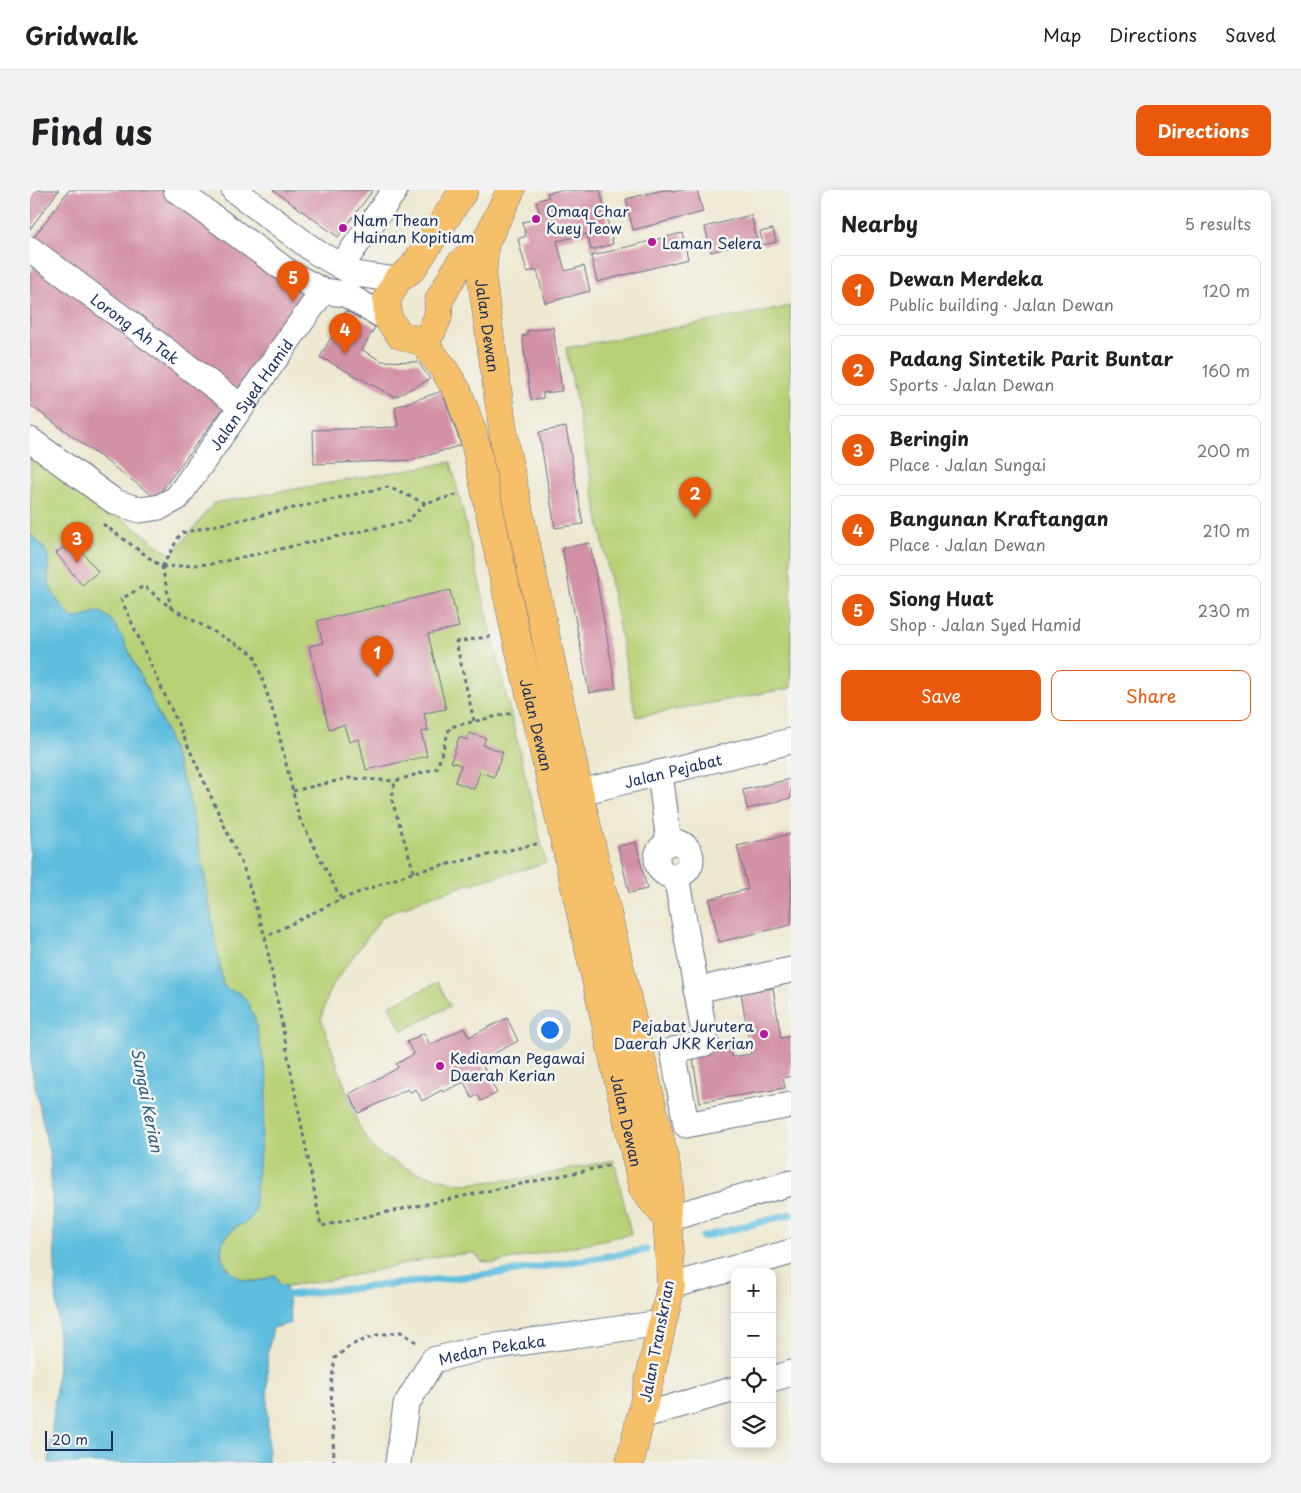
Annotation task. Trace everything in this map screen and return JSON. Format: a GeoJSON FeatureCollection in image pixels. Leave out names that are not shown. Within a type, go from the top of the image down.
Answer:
{"type":"FeatureCollection","features":[{"type":"Feature","properties":{"kind":"main road"},"geometry":{"type":"LineString","coordinates":[[464,190],[412,269],[397,280],[387,299],[388,319],[400,335],[423,342],[432,331],[438,317],[439,300],[459,265],[485,243],[511,190]]}},
{"type":"Feature","properties":{"kind":"main road","name":"Jalan Dewan"},"geometry":{"type":"LineString","coordinates":[[485,243],[482,280],[506,451],[543,625],[568,795],[636,1160],[643,1189],[667,1218]]}},
{"type":"Feature","properties":{"kind":"main road","name":"Jalan Dewan"},"geometry":{"type":"LineString","coordinates":[[423,342],[458,392],[473,433],[515,631],[568,795],[670,1184],[667,1218]]}},
{"type":"Feature","properties":{"kind":"main road"},"geometry":{"type":"LineString","coordinates":[[515,631],[543,625]]}},
{"type":"Feature","properties":{"kind":"main road","name":"Jalan Transkrian"},"geometry":{"type":"LineString","coordinates":[[630,1463],[671,1286],[667,1218]]}},
{"type":"Feature","properties":{"kind":"street"},"geometry":{"type":"LineString","coordinates":[[176,190],[291,274],[323,290],[345,294],[388,319]]}},
{"type":"Feature","properties":{"kind":"street"},"geometry":{"type":"LineString","coordinates":[[234,190],[316,252],[341,266],[356,274],[397,280]]}},
{"type":"Feature","properties":{"kind":"street"},"geometry":{"type":"LineString","coordinates":[[341,266],[395,190]]}},
{"type":"Feature","properties":{"kind":"street","name":"Lorong Ah Tak"},"geometry":{"type":"LineString","coordinates":[[30,249],[242,407]]}},
{"type":"Feature","properties":{"kind":"street","name":"Jalan Syed Hamid"},"geometry":{"type":"LineString","coordinates":[[30,440],[114,502],[140,510],[160,507],[177,498],[323,290]]}},
{"type":"Feature","properties":{"kind":"street","name":"Jalan Pejabat"},"geometry":{"type":"LineString","coordinates":[[568,795],[791,741]]}},
{"type":"Feature","properties":{"kind":"street"},"geometry":{"type":"LineString","coordinates":[[660,773],[669,843],[664,845],[658,853],[657,863],[666,875],[676,876],[706,1043],[673,1050],[686,1126],[791,1104]]}},
{"type":"Feature","properties":{"kind":"street"},"geometry":{"type":"LineString","coordinates":[[696,990],[791,970]]}},
{"type":"Feature","properties":{"kind":"street"},"geometry":{"type":"LineString","coordinates":[[667,1218],[791,1183]]}},
{"type":"Feature","properties":{"kind":"street"},"geometry":{"type":"LineString","coordinates":[[671,1286],[791,1252]]}},
{"type":"Feature","properties":{"kind":"street","name":"Medan Pekaka"},"geometry":{"type":"LineString","coordinates":[[398,1463],[406,1405],[433,1360],[482,1348],[662,1323]]}},
{"type":"Feature","properties":{"kind":"street"},"geometry":{"type":"LineString","coordinates":[[776,1378],[791,1373]]}},
{"type":"Feature","properties":{"kind":"street"},"geometry":{"type":"LineString","coordinates":[[641,1416],[731,1391]]}},
{"type":"Feature","properties":{"kind":"path"},"geometry":{"type":"LineString","coordinates":[[171,608],[162,567],[181,533],[388,487],[425,503]]}},
{"type":"Feature","properties":{"kind":"path"},"geometry":{"type":"LineString","coordinates":[[99,521],[162,567],[211,564],[408,520],[425,503],[464,494]]}},
{"type":"Feature","properties":{"kind":"path"},"geometry":{"type":"LineString","coordinates":[[341,899],[299,817],[275,718],[254,654],[171,608],[144,586],[121,599],[244,868],[265,938],[320,1226],[636,1160]]}},
{"type":"Feature","properties":{"kind":"path"},"geometry":{"type":"LineString","coordinates":[[474,721],[456,642],[515,631]]}},
{"type":"Feature","properties":{"kind":"path"},"geometry":{"type":"LineString","coordinates":[[293,791],[349,778],[395,781],[437,768],[450,727],[519,711]]}},
{"type":"Feature","properties":{"kind":"path"},"geometry":{"type":"LineString","coordinates":[[395,781],[392,800],[414,872]]}},
{"type":"Feature","properties":{"kind":"path"},"geometry":{"type":"LineString","coordinates":[[265,938],[341,899],[414,872],[547,841]]}},
{"type":"Feature","properties":{"kind":"path"},"geometry":{"type":"LineString","coordinates":[[334,1463],[331,1385],[335,1358],[352,1344],[378,1335],[401,1332],[420,1345],[433,1360]]}},
{"type":"Feature","properties":{"kind":"green space"},"geometry":{"type":"Polygon","coordinates":[[[791,306],[791,688],[636,717],[566,348],[791,306]]]}},
{"type":"Feature","properties":{"kind":"green space"},"geometry":{"type":"Polygon","coordinates":[[[30,451],[172,555],[214,503],[451,462],[546,863],[463,886],[383,916],[331,987],[321,1018],[359,1127],[375,1151],[412,1171],[461,1184],[528,1178],[614,1160],[631,1234],[494,1263],[481,1261],[475,1253],[439,1256],[343,1278],[286,1286],[279,1284],[275,1275],[265,1279],[249,1281],[244,1280],[228,1269],[221,1252],[224,1240],[236,1228],[248,1221],[255,1208],[240,993],[223,985],[203,868],[188,795],[164,726],[122,637],[95,612],[83,617],[73,618],[53,593],[48,575],[47,554],[30,533],[30,451]]]}},
{"type":"Feature","properties":{"kind":"green space"},"geometry":{"type":"Polygon","coordinates":[[[438,982],[450,1006],[402,1031],[389,1006],[438,982]]]}},
{"type":"Feature","properties":{"kind":"water","name":"Sungai Kerian"},"geometry":{"type":"Polygon","coordinates":[[[30,533],[46,551],[51,587],[56,599],[69,614],[73,618],[101,612],[111,619],[122,637],[164,726],[188,795],[203,868],[223,985],[240,993],[248,1003],[255,1020],[268,1082],[255,1208],[248,1221],[236,1227],[224,1239],[221,1251],[222,1257],[229,1269],[240,1278],[254,1281],[275,1275],[279,1284],[286,1286],[291,1323],[273,1328],[267,1355],[268,1463],[49,1463],[59,1353],[50,1157],[30,1062],[30,533]]]}},
{"type":"Feature","properties":{"kind":"building"},"geometry":{"type":"Polygon","coordinates":[[[30,190],[59,190],[30,229],[30,190]]]}},
{"type":"Feature","properties":{"kind":"building"},"geometry":{"type":"Polygon","coordinates":[[[69,190],[162,190],[306,297],[235,392],[31,241],[69,190]]]}},
{"type":"Feature","properties":{"kind":"building"},"geometry":{"type":"Polygon","coordinates":[[[273,190],[373,190],[338,237],[273,190]]]}},
{"type":"Feature","properties":{"kind":"building"},"geometry":{"type":"Polygon","coordinates":[[[562,190],[600,190],[613,244],[591,250],[587,234],[557,241],[565,271],[584,266],[590,291],[545,303],[537,270],[527,272],[518,239],[526,236],[522,222],[541,218],[536,201],[549,197],[547,193],[562,190]]]}},
{"type":"Feature","properties":{"kind":"building"},"geometry":{"type":"Polygon","coordinates":[[[663,190],[673,190],[674,192],[697,190],[703,212],[633,230],[626,199],[663,190]]]}},
{"type":"Feature","properties":{"kind":"building"},"geometry":{"type":"Polygon","coordinates":[[[751,215],[757,240],[711,252],[705,227],[751,215]]]}},
{"type":"Feature","properties":{"kind":"building"},"geometry":{"type":"Polygon","coordinates":[[[773,229],[776,242],[763,245],[760,232],[773,229]]]}},
{"type":"Feature","properties":{"kind":"building"},"geometry":{"type":"Polygon","coordinates":[[[682,233],[688,259],[597,282],[591,256],[682,233]]]}},
{"type":"Feature","properties":{"kind":"building"},"geometry":{"type":"Polygon","coordinates":[[[38,263],[227,403],[156,498],[30,405],[30,274],[38,263]]]}},
{"type":"Feature","properties":{"kind":"building"},"geometry":{"type":"Polygon","coordinates":[[[346,311],[375,327],[362,350],[382,361],[418,362],[430,379],[395,397],[320,357],[346,311]]]}},
{"type":"Feature","properties":{"kind":"building"},"geometry":{"type":"Polygon","coordinates":[[[553,327],[562,391],[543,393],[543,398],[531,400],[522,336],[527,335],[527,331],[553,327]]]}},
{"type":"Feature","properties":{"kind":"building"},"geometry":{"type":"Polygon","coordinates":[[[442,391],[461,445],[413,460],[314,464],[313,430],[398,427],[395,407],[442,391]]]}},
{"type":"Feature","properties":{"kind":"building"},"geometry":{"type":"Polygon","coordinates":[[[566,427],[583,524],[555,528],[539,432],[566,427]]]}},
{"type":"Feature","properties":{"kind":"building"},"geometry":{"type":"Polygon","coordinates":[[[73,540],[98,572],[82,585],[56,553],[73,540]]]}},
{"type":"Feature","properties":{"kind":"building"},"geometry":{"type":"Polygon","coordinates":[[[590,543],[616,688],[589,693],[562,548],[590,543]]]}},
{"type":"Feature","properties":{"kind":"building"},"geometry":{"type":"Polygon","coordinates":[[[450,590],[459,627],[428,634],[446,709],[424,713],[428,731],[421,732],[427,756],[366,770],[359,739],[349,742],[344,725],[329,729],[309,646],[323,643],[317,621],[450,590]]]}},
{"type":"Feature","properties":{"kind":"building"},"geometry":{"type":"Polygon","coordinates":[[[469,733],[486,738],[483,745],[503,752],[494,777],[480,772],[474,789],[455,782],[461,765],[451,762],[459,737],[467,740],[469,733]]]}},
{"type":"Feature","properties":{"kind":"building"},"geometry":{"type":"Polygon","coordinates":[[[791,779],[791,798],[747,809],[743,790],[791,779]]]}},
{"type":"Feature","properties":{"kind":"building"},"geometry":{"type":"Polygon","coordinates":[[[791,834],[791,925],[719,942],[709,899],[748,889],[737,846],[791,834]]]}},
{"type":"Feature","properties":{"kind":"building"},"geometry":{"type":"Polygon","coordinates":[[[636,842],[647,889],[629,893],[618,846],[636,842]]]}},
{"type":"Feature","properties":{"kind":"building"},"geometry":{"type":"Polygon","coordinates":[[[773,988],[781,1038],[791,1036],[791,1076],[783,1078],[785,1088],[700,1102],[692,1053],[730,1046],[732,1057],[751,1054],[741,993],[773,988]]]}},
{"type":"Feature","properties":{"kind":"building","name":"Kediaman Pegawai Daerah Kerian"},"geometry":{"type":"Polygon","coordinates":[[[507,1018],[518,1041],[480,1061],[497,1093],[481,1101],[478,1095],[472,1098],[464,1082],[443,1092],[442,1090],[422,1101],[416,1089],[410,1092],[408,1089],[359,1113],[349,1094],[398,1068],[396,1064],[414,1054],[407,1042],[424,1033],[430,1045],[464,1028],[469,1037],[507,1018]]]}},
{"type":"Feature","properties":{"kind":"waterway"},"geometry":{"type":"LineString","coordinates":[[703,1237],[791,1214]]}},
{"type":"Feature","properties":{"kind":"waterway"},"geometry":{"type":"LineString","coordinates":[[279,1296],[510,1272],[646,1250]]}},
{"type":"Feature","properties":{"kind":"place","name":"Omaq Char Kuey Teow"},"geometry":{"type":"Point","coordinates":[536,219]}},
{"type":"Feature","properties":{"kind":"place","name":"Nam Thean Hainan Kopitiam"},"geometry":{"type":"Point","coordinates":[343,228]}},
{"type":"Feature","properties":{"kind":"place","name":"Laman Selera"},"geometry":{"type":"Point","coordinates":[652,242]}},
{"type":"Feature","properties":{"kind":"place","name":"Siong Huat"},"geometry":{"type":"Point","coordinates":[293,302]}},
{"type":"Feature","properties":{"kind":"place","name":"Bangunan Kraftangan"},"geometry":{"type":"Point","coordinates":[345,354]}},
{"type":"Feature","properties":{"kind":"place","name":"Padang Sintetik Parit Buntar"},"geometry":{"type":"Point","coordinates":[695,518]}},
{"type":"Feature","properties":{"kind":"place","name":"Beringin"},"geometry":{"type":"Point","coordinates":[77,563]}},
{"type":"Feature","properties":{"kind":"place","name":"Dewan Merdeka"},"geometry":{"type":"Point","coordinates":[377,677]}},
{"type":"Feature","properties":{"kind":"place","name":"Pejabat Jurutera Daerah JKR Kerian"},"geometry":{"type":"Point","coordinates":[764,1034]}},
{"type":"Feature","properties":{"kind":"place","name":"Kediaman Pegawai Daerah Kerian"},"geometry":{"type":"Point","coordinates":[440,1066]}}]}
